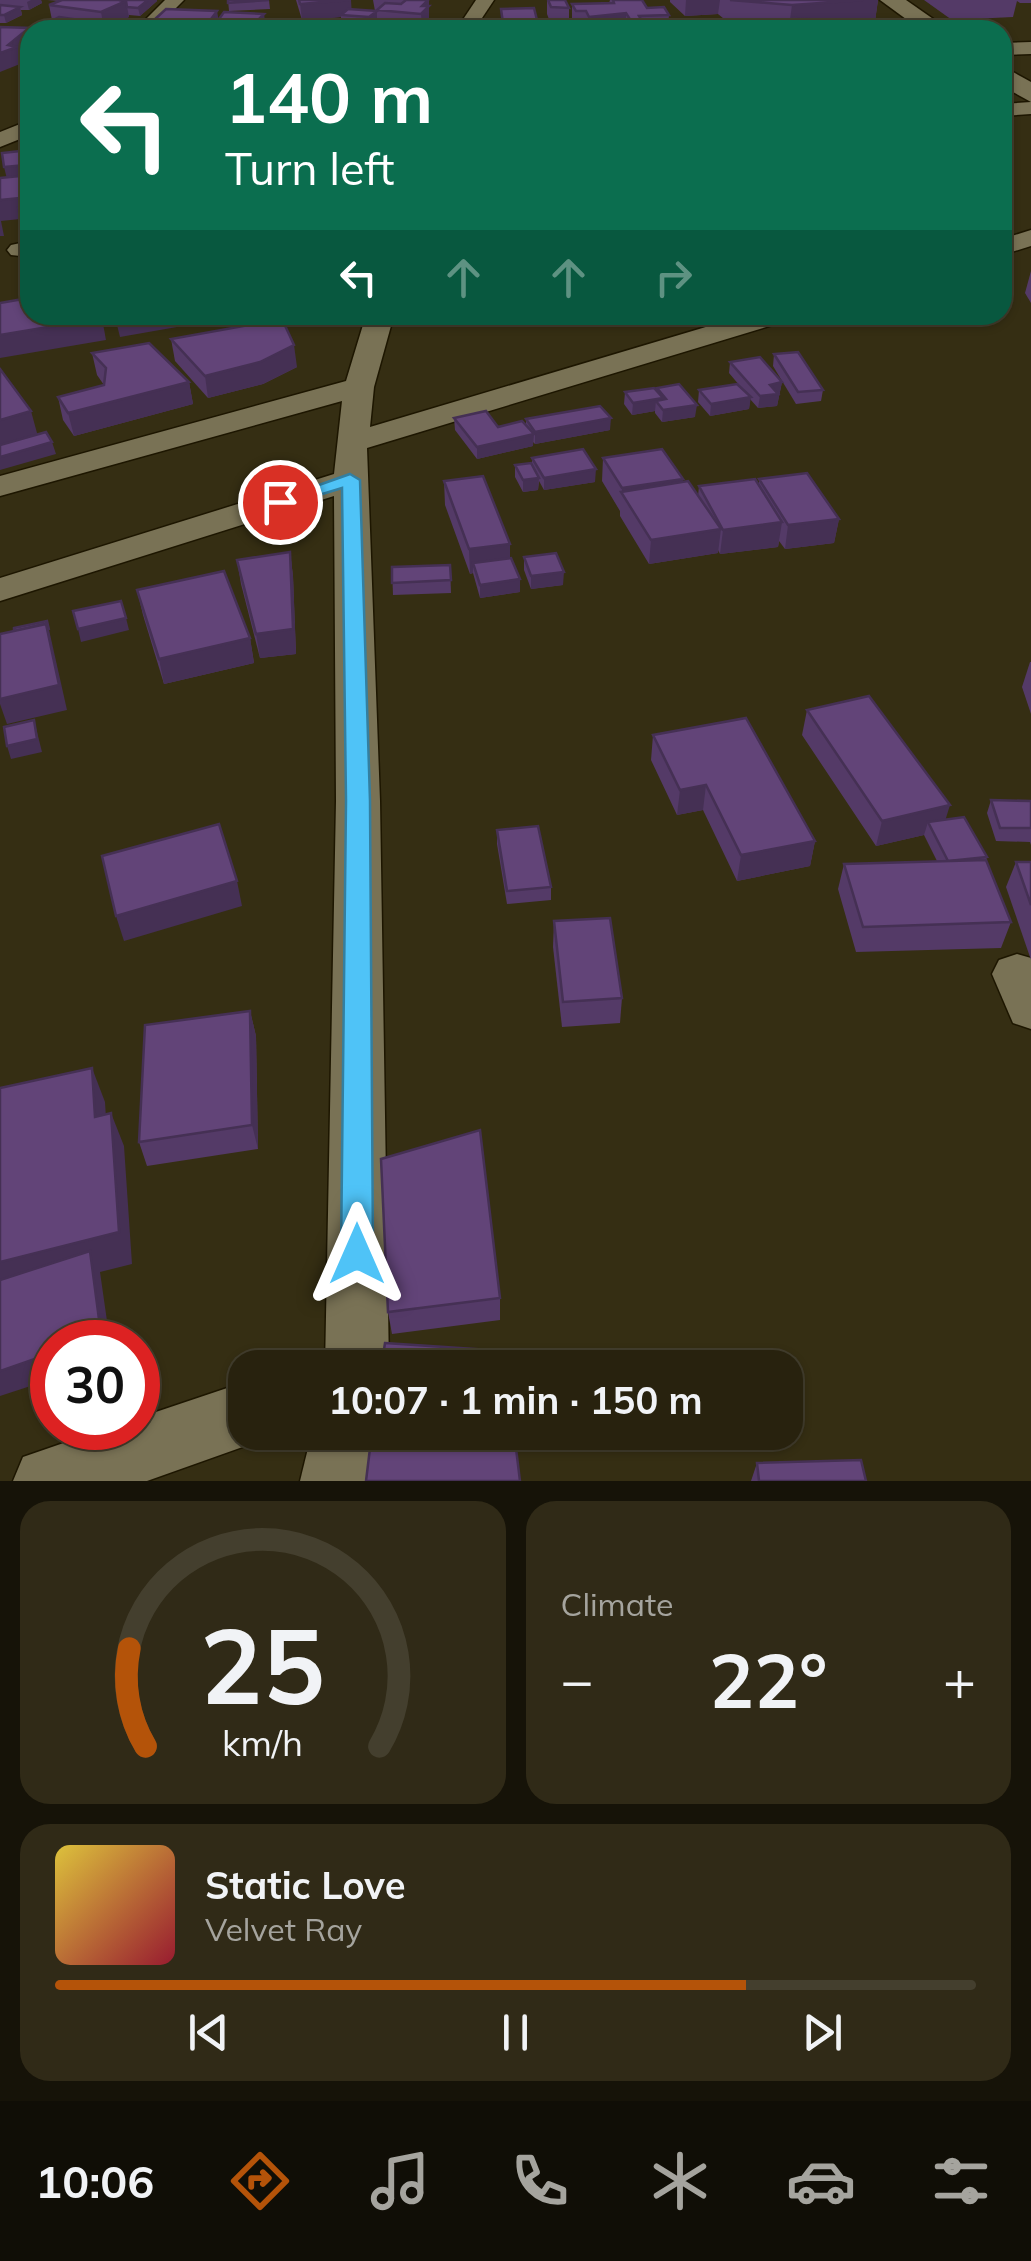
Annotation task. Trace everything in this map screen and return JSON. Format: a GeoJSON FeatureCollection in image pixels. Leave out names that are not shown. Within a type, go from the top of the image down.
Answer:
{"type":"FeatureCollection","features":[{"type":"Feature","properties":{"kind":"main road"},"geometry":{"type":"LineString","coordinates":[[891,0],[922,20]]}},
{"type":"Feature","properties":{"kind":"street"},"geometry":{"type":"LineString","coordinates":[[169,18],[195,20]]}},
{"type":"Feature","properties":{"kind":"street"},"geometry":{"type":"LineString","coordinates":[[357,1350],[358,801],[352,461],[359,387],[377,325]]}},
{"type":"Feature","properties":{"kind":"street"},"geometry":{"type":"LineString","coordinates":[[0,590],[352,461],[747,325]]}},
{"type":"Feature","properties":{"kind":"street"},"geometry":{"type":"LineString","coordinates":[[0,486],[359,387]]}},
{"type":"Feature","properties":{"kind":"street"},"geometry":{"type":"LineString","coordinates":[[47,1481],[228,1421]]}},
{"type":"Feature","properties":{"kind":"street"},"geometry":{"type":"LineString","coordinates":[[334,1481],[340,1450]]}},
{"type":"Feature","properties":{"kind":"building"},"geometry":{"type":"Polygon","coordinates":[[[62,0],[126,1],[101,12],[49,5],[62,0]]]}},
{"type":"Feature","properties":{"kind":"building"},"geometry":{"type":"Polygon","coordinates":[[[119,0],[148,0],[138,8],[127,7],[126,1],[119,0]]]}},
{"type":"Feature","properties":{"kind":"building"},"geometry":{"type":"Polygon","coordinates":[[[299,0],[351,0],[300,4],[299,0]]]}},
{"type":"Feature","properties":{"kind":"building"},"geometry":{"type":"Polygon","coordinates":[[[406,0],[428,0],[422,6],[429,6],[421,14],[377,10],[385,3],[401,4],[406,0]]]}},
{"type":"Feature","properties":{"kind":"building"},"geometry":{"type":"Polygon","coordinates":[[[548,0],[565,0],[569,8],[551,7],[548,0]]]}},
{"type":"Feature","properties":{"kind":"building"},"geometry":{"type":"Polygon","coordinates":[[[613,0],[642,0],[647,8],[664,7],[669,15],[639,16],[641,20],[630,20],[626,13],[589,17],[586,11],[576,11],[572,4],[614,3],[613,0]]]}},
{"type":"Feature","properties":{"kind":"building"},"geometry":{"type":"Polygon","coordinates":[[[730,0],[863,0],[792,5],[730,0]]]}},
{"type":"Feature","properties":{"kind":"building"},"geometry":{"type":"Polygon","coordinates":[[[0,5],[20,7],[0,15],[0,5]]]}},
{"type":"Feature","properties":{"kind":"building"},"geometry":{"type":"Polygon","coordinates":[[[534,8],[537,20],[503,20],[501,9],[534,8]]]}},
{"type":"Feature","properties":{"kind":"building"},"geometry":{"type":"Polygon","coordinates":[[[166,9],[217,11],[210,20],[154,20],[166,9]]]}},
{"type":"Feature","properties":{"kind":"building"},"geometry":{"type":"Polygon","coordinates":[[[348,9],[377,11],[369,17],[341,15],[348,9]]]}},
{"type":"Feature","properties":{"kind":"building"},"geometry":{"type":"Polygon","coordinates":[[[224,12],[264,14],[258,20],[219,19],[224,12]]]}},
{"type":"Feature","properties":{"kind":"building"},"geometry":{"type":"Polygon","coordinates":[[[0,27],[20,28],[20,35],[8,45],[17,47],[0,53],[0,27]]]}},
{"type":"Feature","properties":{"kind":"building"},"geometry":{"type":"Polygon","coordinates":[[[20,151],[20,166],[4,167],[2,153],[20,151]]]}},
{"type":"Feature","properties":{"kind":"building"},"geometry":{"type":"Polygon","coordinates":[[[20,176],[20,198],[0,200],[0,178],[20,176]]]}},
{"type":"Feature","properties":{"kind":"building"},"geometry":{"type":"Polygon","coordinates":[[[20,300],[20,325],[60,325],[0,335],[0,303],[20,300]]]}},
{"type":"Feature","properties":{"kind":"building"},"geometry":{"type":"Polygon","coordinates":[[[249,325],[285,325],[294,345],[260,362],[205,376],[171,339],[249,325]]]}},
{"type":"Feature","properties":{"kind":"building"},"geometry":{"type":"Polygon","coordinates":[[[149,343],[189,382],[68,413],[58,397],[104,385],[106,368],[92,353],[149,343]]]}},
{"type":"Feature","properties":{"kind":"building"},"geometry":{"type":"Polygon","coordinates":[[[798,352],[823,390],[798,392],[774,354],[798,352]]]}},
{"type":"Feature","properties":{"kind":"building"},"geometry":{"type":"Polygon","coordinates":[[[760,357],[782,382],[770,385],[778,394],[760,396],[730,362],[760,357]]]}},
{"type":"Feature","properties":{"kind":"building"},"geometry":{"type":"Polygon","coordinates":[[[0,369],[31,411],[0,420],[0,369]]]}},
{"type":"Feature","properties":{"kind":"building"},"geometry":{"type":"Polygon","coordinates":[[[679,384],[697,405],[663,410],[656,401],[666,399],[657,388],[679,384]]]}},
{"type":"Feature","properties":{"kind":"building"},"geometry":{"type":"Polygon","coordinates":[[[737,384],[751,397],[711,404],[699,390],[737,384]]]}},
{"type":"Feature","properties":{"kind":"building"},"geometry":{"type":"Polygon","coordinates":[[[654,388],[663,398],[633,403],[625,392],[654,388]]]}},
{"type":"Feature","properties":{"kind":"building"},"geometry":{"type":"Polygon","coordinates":[[[600,406],[611,418],[535,432],[526,419],[600,406]]]}},
{"type":"Feature","properties":{"kind":"building"},"geometry":{"type":"Polygon","coordinates":[[[486,411],[498,427],[522,421],[534,434],[477,447],[454,418],[486,411]]]}},
{"type":"Feature","properties":{"kind":"building"},"geometry":{"type":"Polygon","coordinates":[[[46,432],[52,442],[0,457],[0,445],[46,432]]]}},
{"type":"Feature","properties":{"kind":"building"},"geometry":{"type":"Polygon","coordinates":[[[583,449],[596,469],[544,478],[532,458],[583,449]]]}},
{"type":"Feature","properties":{"kind":"building"},"geometry":{"type":"Polygon","coordinates":[[[662,449],[683,479],[622,488],[603,458],[662,449]]]}},
{"type":"Feature","properties":{"kind":"building"},"geometry":{"type":"Polygon","coordinates":[[[531,463],[539,478],[523,480],[515,465],[531,463]]]}},
{"type":"Feature","properties":{"kind":"building"},"geometry":{"type":"Polygon","coordinates":[[[807,473],[839,519],[788,525],[759,479],[807,473]]]}},
{"type":"Feature","properties":{"kind":"building"},"geometry":{"type":"Polygon","coordinates":[[[483,476],[510,544],[469,549],[444,481],[483,476]]]}},
{"type":"Feature","properties":{"kind":"building"},"geometry":{"type":"Polygon","coordinates":[[[755,479],[782,522],[723,530],[699,486],[755,479]]]}},
{"type":"Feature","properties":{"kind":"building"},"geometry":{"type":"Polygon","coordinates":[[[688,481],[721,529],[651,540],[621,492],[688,481]]]}},
{"type":"Feature","properties":{"kind":"building"},"geometry":{"type":"Polygon","coordinates":[[[290,552],[293,629],[256,634],[237,560],[290,552]]]}},
{"type":"Feature","properties":{"kind":"building"},"geometry":{"type":"Polygon","coordinates":[[[556,553],[564,572],[531,576],[524,557],[556,553]]]}},
{"type":"Feature","properties":{"kind":"building"},"geometry":{"type":"Polygon","coordinates":[[[511,558],[520,579],[480,585],[473,563],[511,558]]]}},
{"type":"Feature","properties":{"kind":"building"},"geometry":{"type":"Polygon","coordinates":[[[450,565],[451,580],[392,583],[392,567],[450,565]]]}},
{"type":"Feature","properties":{"kind":"building"},"geometry":{"type":"Polygon","coordinates":[[[224,571],[250,638],[159,659],[137,590],[224,571]]]}},
{"type":"Feature","properties":{"kind":"building"},"geometry":{"type":"Polygon","coordinates":[[[121,601],[126,618],[78,629],[73,611],[121,601]]]}},
{"type":"Feature","properties":{"kind":"building"},"geometry":{"type":"Polygon","coordinates":[[[47,621],[49,630],[46,624],[14,631],[14,628],[47,621]]]}},
{"type":"Feature","properties":{"kind":"building"},"geometry":{"type":"Polygon","coordinates":[[[46,624],[59,685],[0,699],[0,634],[46,624]]]}},
{"type":"Feature","properties":{"kind":"building"},"geometry":{"type":"Polygon","coordinates":[[[869,696],[950,805],[882,821],[807,710],[869,696]]]}},
{"type":"Feature","properties":{"kind":"building"},"geometry":{"type":"Polygon","coordinates":[[[746,718],[815,841],[741,855],[706,785],[680,790],[653,735],[746,718]]]}},
{"type":"Feature","properties":{"kind":"building"},"geometry":{"type":"Polygon","coordinates":[[[34,720],[37,739],[7,746],[4,727],[34,720]]]}},
{"type":"Feature","properties":{"kind":"building"},"geometry":{"type":"Polygon","coordinates":[[[991,800],[1031,801],[1031,828],[1000,828],[991,800]]]}},
{"type":"Feature","properties":{"kind":"building"},"geometry":{"type":"Polygon","coordinates":[[[964,817],[987,857],[948,861],[928,822],[964,817]]]}},
{"type":"Feature","properties":{"kind":"building"},"geometry":{"type":"Polygon","coordinates":[[[219,824],[237,881],[116,916],[102,856],[219,824]]]}},
{"type":"Feature","properties":{"kind":"building"},"geometry":{"type":"Polygon","coordinates":[[[538,826],[551,887],[507,891],[497,830],[538,826]]]}},
{"type":"Feature","properties":{"kind":"building"},"geometry":{"type":"Polygon","coordinates":[[[986,860],[1011,922],[863,927],[844,864],[986,860]]]}},
{"type":"Feature","properties":{"kind":"building"},"geometry":{"type":"Polygon","coordinates":[[[1016,862],[1031,862],[1031,905],[1016,862]]]}},
{"type":"Feature","properties":{"kind":"building"},"geometry":{"type":"Polygon","coordinates":[[[610,918],[622,998],[563,1002],[554,921],[610,918]]]}},
{"type":"Feature","properties":{"kind":"building"},"geometry":{"type":"Polygon","coordinates":[[[250,1011],[252,1125],[139,1142],[145,1025],[250,1011]]]}},
{"type":"Feature","properties":{"kind":"building"},"geometry":{"type":"Polygon","coordinates":[[[92,1068],[95,1117],[111,1113],[119,1232],[0,1262],[0,1088],[92,1068]]]}},
{"type":"Feature","properties":{"kind":"building"},"geometry":{"type":"Polygon","coordinates":[[[480,1130],[500,1298],[388,1312],[381,1159],[480,1130]]]}},
{"type":"Feature","properties":{"kind":"building"},"geometry":{"type":"Polygon","coordinates":[[[90,1251],[99,1320],[30,1320],[30,1361],[0,1371],[0,1280],[90,1251]]]}},
{"type":"Feature","properties":{"kind":"building"},"geometry":{"type":"Polygon","coordinates":[[[385,1343],[489,1350],[384,1350],[385,1343]]]}},
{"type":"Feature","properties":{"kind":"building"},"geometry":{"type":"Polygon","coordinates":[[[370,1450],[516,1450],[520,1481],[366,1481],[370,1450]]]}},
{"type":"Feature","properties":{"kind":"building"},"geometry":{"type":"Polygon","coordinates":[[[861,1460],[866,1481],[759,1481],[757,1463],[861,1460]]]}},
{"type":"Feature","properties":{"kind":"route"},"geometry":{"type":"LineString","coordinates":[[280,502],[350,480],[358,801],[357,1254]]}}]}
